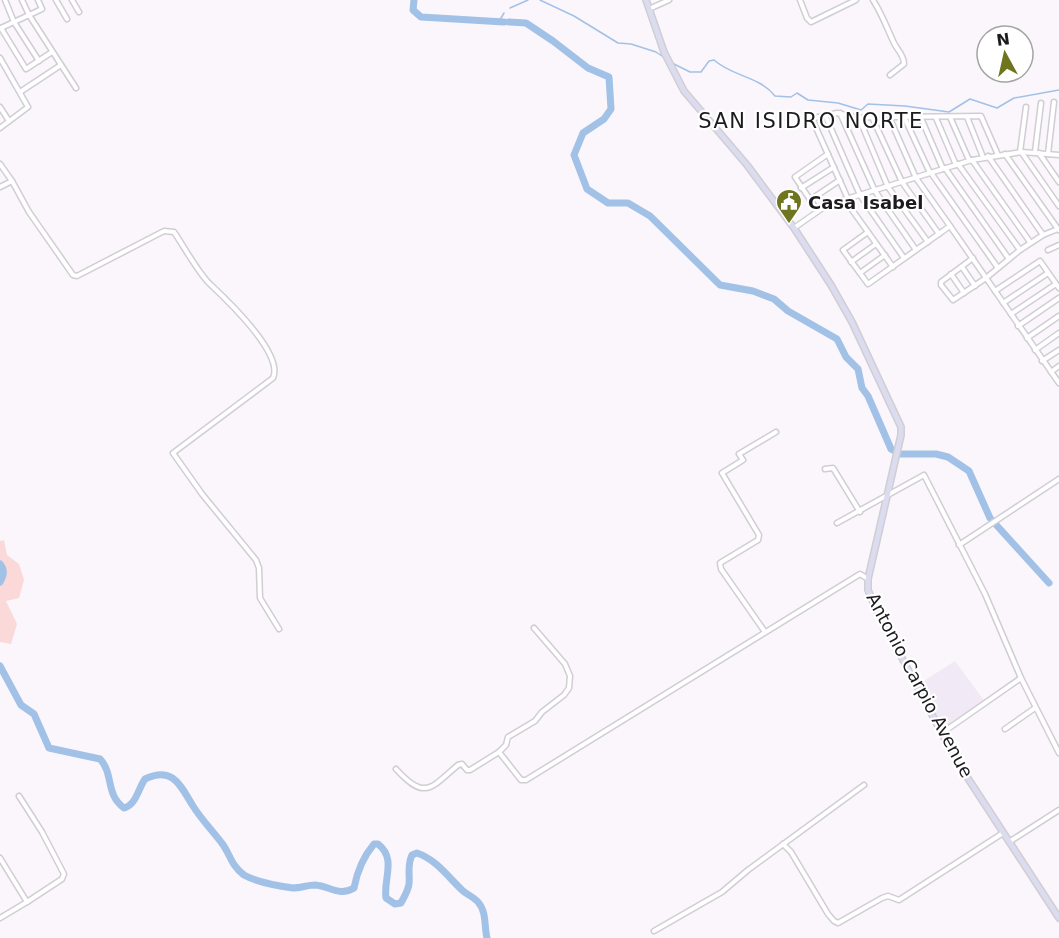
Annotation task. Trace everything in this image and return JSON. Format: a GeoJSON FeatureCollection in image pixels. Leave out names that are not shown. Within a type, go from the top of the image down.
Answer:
{"type":"FeatureCollection","features":[{"type":"Feature","properties":{"kind":"street"},"geometry":{"type":"LineString","coordinates":[[5,0],[14,22],[39,61]]}},
{"type":"Feature","properties":{"kind":"street"},"geometry":{"type":"LineString","coordinates":[[22,0],[29,15],[76,88]]}},
{"type":"Feature","properties":{"kind":"street"},"geometry":{"type":"LineString","coordinates":[[38,0],[42,9],[0,29],[26,69],[52,52]]}},
{"type":"Feature","properties":{"kind":"street"},"geometry":{"type":"LineString","coordinates":[[56,0],[67,19]]}},
{"type":"Feature","properties":{"kind":"street"},"geometry":{"type":"LineString","coordinates":[[72,0],[79,12]]}},
{"type":"Feature","properties":{"kind":"street","name":"Antonio Carpio Avenue"},"geometry":{"type":"LineString","coordinates":[[646,0],[664,52],[684,91],[747,165],[794,228],[831,285],[852,322],[900,427],[868,579],[868,590],[956,760],[1059,918]]}},
{"type":"Feature","properties":{"kind":"street"},"geometry":{"type":"LineString","coordinates":[[649,9],[669,0]]}},
{"type":"Feature","properties":{"kind":"street"},"geometry":{"type":"LineString","coordinates":[[800,0],[811,22],[856,0]]}},
{"type":"Feature","properties":{"kind":"street"},"geometry":{"type":"LineString","coordinates":[[873,0],[882,14],[895,45],[904,57],[904,64],[890,75]]}},
{"type":"Feature","properties":{"kind":"street"},"geometry":{"type":"LineString","coordinates":[[0,58],[28,107],[0,128]]}},
{"type":"Feature","properties":{"kind":"street"},"geometry":{"type":"LineString","coordinates":[[20,92],[61,65]]}},
{"type":"Feature","properties":{"kind":"street"},"geometry":{"type":"LineString","coordinates":[[1048,153],[1054,102]]}},
{"type":"Feature","properties":{"kind":"street"},"geometry":{"type":"LineString","coordinates":[[1041,103],[1037,152],[1059,182]]}},
{"type":"Feature","properties":{"kind":"street"},"geometry":{"type":"LineString","coordinates":[[0,107],[9,121]]}},
{"type":"Feature","properties":{"kind":"street"},"geometry":{"type":"LineString","coordinates":[[1026,107],[1021,152],[1059,207]]}},
{"type":"Feature","properties":{"kind":"street"},"geometry":{"type":"LineString","coordinates":[[840,113],[875,191],[916,250]]}},
{"type":"Feature","properties":{"kind":"street"},"geometry":{"type":"LineString","coordinates":[[893,267],[847,200],[813,121],[814,118],[840,113],[859,118],[873,118],[902,182],[939,234]]}},
{"type":"Feature","properties":{"kind":"street"},"geometry":{"type":"LineString","coordinates":[[825,115],[861,195],[904,258]]}},
{"type":"Feature","properties":{"kind":"street"},"geometry":{"type":"LineString","coordinates":[[950,117],[971,160],[1030,242]]}},
{"type":"Feature","properties":{"kind":"street"},"geometry":{"type":"LineString","coordinates":[[967,117],[986,157],[1043,235]]}},
{"type":"Feature","properties":{"kind":"street"},"geometry":{"type":"LineString","coordinates":[[859,118],[888,187],[928,242]]}},
{"type":"Feature","properties":{"kind":"street"},"geometry":{"type":"LineString","coordinates":[[905,118],[930,173],[999,268]]}},
{"type":"Feature","properties":{"kind":"street"},"geometry":{"type":"LineString","coordinates":[[921,118],[944,169],[1008,260]]}},
{"type":"Feature","properties":{"kind":"street"},"geometry":{"type":"LineString","coordinates":[[936,118],[957,165],[1020,250]]}},
{"type":"Feature","properties":{"kind":"street"},"geometry":{"type":"LineString","coordinates":[[998,155],[982,118],[890,119],[916,178],[1059,383]]}},
{"type":"Feature","properties":{"kind":"street"},"geometry":{"type":"LineString","coordinates":[[794,228],[827,205],[971,160],[1021,152],[1059,155]]}},
{"type":"Feature","properties":{"kind":"street"},"geometry":{"type":"LineString","coordinates":[[973,258],[941,282],[953,300],[986,278],[1030,242],[1059,229],[1005,153]]}},
{"type":"Feature","properties":{"kind":"street"},"geometry":{"type":"LineString","coordinates":[[817,210],[795,179],[796,175],[828,154]]}},
{"type":"Feature","properties":{"kind":"street"},"geometry":{"type":"LineString","coordinates":[[0,164],[29,212],[73,274],[77,276],[164,231],[174,232],[210,285],[260,338],[272,363],[273,378],[173,453],[202,494],[256,560],[260,598],[279,628]]}},
{"type":"Feature","properties":{"kind":"street"},"geometry":{"type":"LineString","coordinates":[[801,188],[834,167]]}},
{"type":"Feature","properties":{"kind":"street"},"geometry":{"type":"LineString","coordinates":[[810,200],[840,180]]}},
{"type":"Feature","properties":{"kind":"street"},"geometry":{"type":"LineString","coordinates":[[0,187],[12,181]]}},
{"type":"Feature","properties":{"kind":"street"},"geometry":{"type":"LineString","coordinates":[[868,232],[843,250],[868,284],[950,226]]}},
{"type":"Feature","properties":{"kind":"street"},"geometry":{"type":"LineString","coordinates":[[851,262],[876,244]]}},
{"type":"Feature","properties":{"kind":"street"},"geometry":{"type":"LineString","coordinates":[[1048,250],[1059,245]]}},
{"type":"Feature","properties":{"kind":"street"},"geometry":{"type":"LineString","coordinates":[[860,273],[885,255]]}},
{"type":"Feature","properties":{"kind":"street"},"geometry":{"type":"LineString","coordinates":[[995,291],[1040,261],[1058,286],[1011,314]]}},
{"type":"Feature","properties":{"kind":"street"},"geometry":{"type":"LineString","coordinates":[[962,267],[975,286]]}},
{"type":"Feature","properties":{"kind":"street"},"geometry":{"type":"LineString","coordinates":[[1003,303],[1048,273]]}},
{"type":"Feature","properties":{"kind":"street"},"geometry":{"type":"LineString","coordinates":[[951,274],[964,293]]}},
{"type":"Feature","properties":{"kind":"street"},"geometry":{"type":"LineString","coordinates":[[1018,326],[1059,298]]}},
{"type":"Feature","properties":{"kind":"street"},"geometry":{"type":"LineString","coordinates":[[1027,338],[1059,316]]}},
{"type":"Feature","properties":{"kind":"street"},"geometry":{"type":"LineString","coordinates":[[1035,350],[1059,333]]}},
{"type":"Feature","properties":{"kind":"street"},"geometry":{"type":"LineString","coordinates":[[1042,361],[1059,350]]}},
{"type":"Feature","properties":{"kind":"street"},"geometry":{"type":"LineString","coordinates":[[1051,372],[1059,366]]}},
{"type":"Feature","properties":{"kind":"street"},"geometry":{"type":"LineString","coordinates":[[765,632],[721,569],[720,563],[758,540],[759,535],[722,473],[743,460],[739,454],[776,432]]}},
{"type":"Feature","properties":{"kind":"street"},"geometry":{"type":"LineString","coordinates":[[825,469],[833,468],[860,512]]}},
{"type":"Feature","properties":{"kind":"street"},"geometry":{"type":"LineString","coordinates":[[837,523],[924,475],[985,594],[1021,678],[1059,753]]}},
{"type":"Feature","properties":{"kind":"street"},"geometry":{"type":"LineString","coordinates":[[959,545],[1059,479]]}},
{"type":"Feature","properties":{"kind":"street"},"geometry":{"type":"LineString","coordinates":[[499,752],[521,780],[526,780],[860,574],[868,579]]}},
{"type":"Feature","properties":{"kind":"street"},"geometry":{"type":"LineString","coordinates":[[396,769],[410,784],[426,788],[432,787],[458,765],[462,764],[470,770],[499,752],[506,746],[508,737],[535,721],[542,712],[564,695],[569,688],[570,676],[565,664],[534,628]]}},
{"type":"Feature","properties":{"kind":"street"},"geometry":{"type":"LineString","coordinates":[[942,733],[1021,678]]}},
{"type":"Feature","properties":{"kind":"street"},"geometry":{"type":"LineString","coordinates":[[1005,729],[1035,708]]}},
{"type":"Feature","properties":{"kind":"street"},"geometry":{"type":"LineString","coordinates":[[654,931],[722,892],[748,870],[864,785]]}},
{"type":"Feature","properties":{"kind":"street"},"geometry":{"type":"LineString","coordinates":[[0,918],[62,879],[64,874],[42,832],[19,796]]}},
{"type":"Feature","properties":{"kind":"street"},"geometry":{"type":"LineString","coordinates":[[1009,842],[1059,810]]}},
{"type":"Feature","properties":{"kind":"street"},"geometry":{"type":"LineString","coordinates":[[783,844],[791,852],[828,914],[838,923],[882,898],[888,896],[898,900],[1003,832]]}},
{"type":"Feature","properties":{"kind":"street"},"geometry":{"type":"LineString","coordinates":[[1,861],[27,902]]}},
{"type":"Feature","properties":{"kind":"shaded area"},"geometry":{"type":"Polygon","coordinates":[[[4,540],[7,555],[19,564],[24,580],[19,598],[6,601],[17,624],[11,644],[0,642],[0,541],[4,540]]]}},
{"type":"Feature","properties":{"kind":"shaded area"},"geometry":{"type":"Polygon","coordinates":[[[955,661],[985,702],[943,730],[919,684],[955,661]]]}},
{"type":"Feature","properties":{"kind":"waterway"},"geometry":{"type":"LineString","coordinates":[[414,0],[413,10],[421,17],[504,22]]}},
{"type":"Feature","properties":{"kind":"waterway"},"geometry":{"type":"LineString","coordinates":[[510,8],[528,0]]}},
{"type":"Feature","properties":{"kind":"waterway"},"geometry":{"type":"LineString","coordinates":[[540,0],[574,16],[618,43],[631,44],[656,52],[665,58]]}},
{"type":"Feature","properties":{"kind":"waterway"},"geometry":{"type":"LineString","coordinates":[[498,23],[504,13]]}},
{"type":"Feature","properties":{"kind":"waterway"},"geometry":{"type":"LineString","coordinates":[[509,22],[526,23],[588,68],[609,77],[611,109],[604,119],[583,133],[574,155],[587,189],[608,203],[628,203],[650,216],[720,285],[753,291],[774,299],[788,311],[837,339],[846,357],[858,369],[862,388],[868,396],[891,449],[900,454],[936,454],[948,457],[969,471],[990,518],[1049,583]]}},
{"type":"Feature","properties":{"kind":"waterway"},"geometry":{"type":"LineString","coordinates":[[672,63],[690,72],[701,72],[709,61],[714,60],[721,66],[761,84],[775,96],[791,97],[797,93],[808,100],[838,103],[861,110],[868,104],[949,112],[970,99],[997,108],[1014,98],[1059,90]]}},
{"type":"Feature","properties":{"kind":"waterway"},"geometry":{"type":"LineString","coordinates":[[0,564],[3,568],[0,582]]}},
{"type":"Feature","properties":{"kind":"waterway"},"geometry":{"type":"LineString","coordinates":[[0,666],[21,705],[34,714],[49,748],[100,759],[107,771],[114,797],[124,808],[134,800],[145,779],[162,775],[169,776],[179,785],[224,846],[233,864],[244,875],[255,880],[293,888],[315,885],[344,891],[354,888],[364,859],[374,844],[378,844],[387,856],[386,898],[395,904],[401,903],[407,892],[410,859],[417,853],[436,864],[463,891],[478,902],[484,915],[487,938]]}},
{"type":"Feature","properties":{"kind":"place","name":"Casa Isabel"},"geometry":{"type":"Point","coordinates":[789,225]}},
{"type":"Feature","properties":{"kind":"district","name":"SAN ISIDRO NORTE"},"geometry":{"type":"Point","coordinates":[811,121]}}]}
